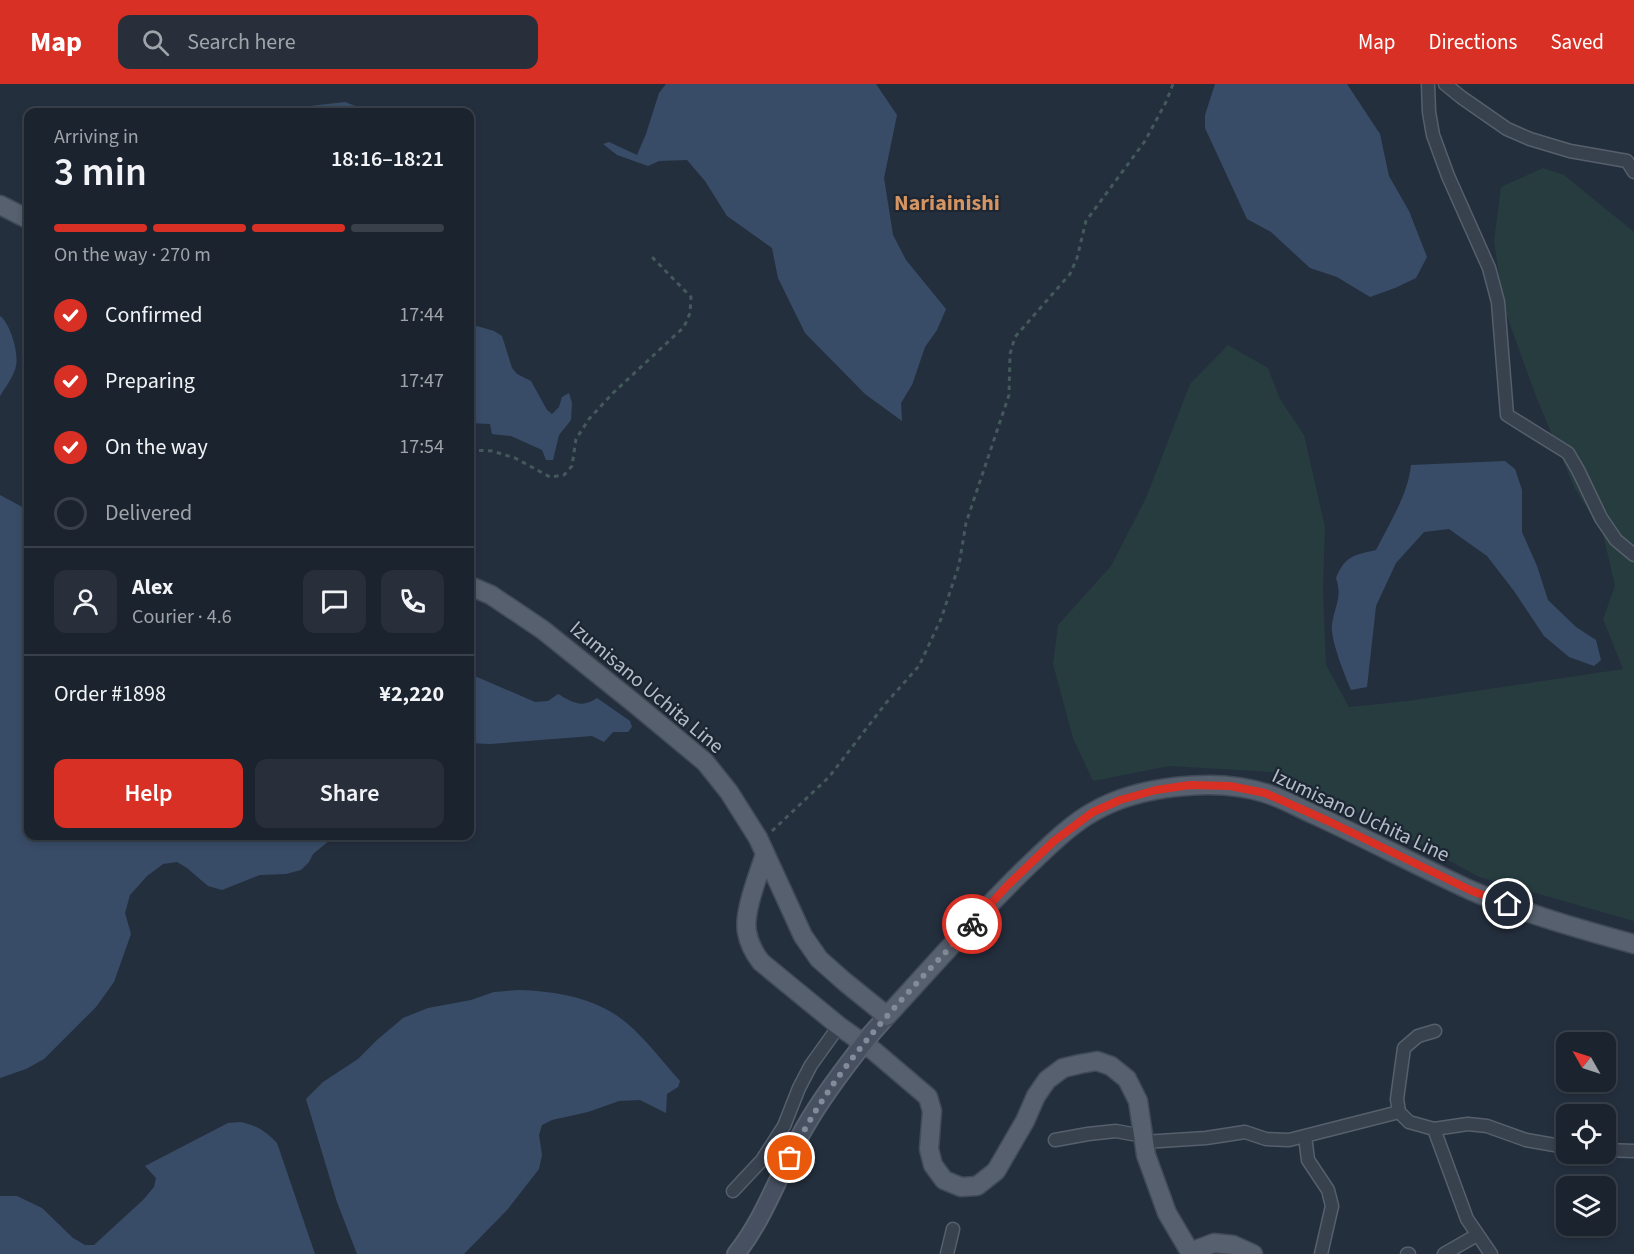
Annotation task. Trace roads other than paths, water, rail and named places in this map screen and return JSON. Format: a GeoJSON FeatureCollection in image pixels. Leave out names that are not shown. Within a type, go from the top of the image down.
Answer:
{"type":"FeatureCollection","features":[{"type":"Feature","properties":{"kind":"main road"},"geometry":{"type":"LineString","coordinates":[[0,205],[24,217]]}},
{"type":"Feature","properties":{"kind":"main road","name":"Izumisano Uchita Line"},"geometry":{"type":"LineString","coordinates":[[474,588],[491,595],[543,630],[705,762],[729,792],[763,849],[803,936],[819,959],[887,1016],[1008,885],[1054,841],[1093,812],[1120,800],[1156,790],[1190,785],[1230,786],[1265,793],[1472,891],[1563,924],[1634,944]]}},
{"type":"Feature","properties":{"kind":"main road"},"geometry":{"type":"LineString","coordinates":[[763,849],[749,905],[746,931],[752,949],[761,962],[839,1026],[874,1051],[927,1097],[932,1111],[929,1149],[933,1165],[944,1180],[961,1186],[977,1186],[996,1171],[1047,1080],[1063,1068],[1097,1061],[1111,1066],[1127,1079],[1138,1101],[1146,1155],[1167,1213],[1187,1253],[1214,1243],[1233,1245],[1253,1254]]}},
{"type":"Feature","properties":{"kind":"main road"},"geometry":{"type":"LineString","coordinates":[[736,1254],[747,1240],[770,1200],[800,1137],[830,1087],[887,1016]]}},
{"type":"Feature","properties":{"kind":"street"},"geometry":{"type":"LineString","coordinates":[[1428,84],[1433,135],[1448,176],[1489,268],[1498,303],[1508,415],[1568,453],[1601,518],[1616,540],[1634,555]]}},
{"type":"Feature","properties":{"kind":"street"},"geometry":{"type":"LineString","coordinates":[[1444,84],[1507,129],[1530,139],[1570,151],[1627,161],[1634,172]]}},
{"type":"Feature","properties":{"kind":"street"},"geometry":{"type":"LineString","coordinates":[[733,1191],[762,1160],[784,1126],[811,1065],[839,1026]]}},
{"type":"Feature","properties":{"kind":"street"},"geometry":{"type":"LineString","coordinates":[[1435,1031],[1418,1036],[1404,1048],[1397,1099],[1399,1112],[1409,1122],[1434,1129],[1468,1124],[1487,1126],[1526,1140],[1556,1145]]}},
{"type":"Feature","properties":{"kind":"street"},"geometry":{"type":"LineString","coordinates":[[1055,1140],[1116,1131],[1144,1139],[1206,1138],[1245,1132],[1266,1139],[1289,1140],[1399,1112]]}},
{"type":"Feature","properties":{"kind":"street"},"geometry":{"type":"LineString","coordinates":[[1434,1129],[1467,1219],[1491,1254]]}},
{"type":"Feature","properties":{"kind":"street"},"geometry":{"type":"LineString","coordinates":[[1305,1136],[1308,1160],[1328,1190],[1332,1206],[1321,1254]]}},
{"type":"Feature","properties":{"kind":"street"},"geometry":{"type":"LineString","coordinates":[[1616,1150],[1634,1151]]}},
{"type":"Feature","properties":{"kind":"street"},"geometry":{"type":"LineString","coordinates":[[947,1254],[953,1229]]}},
{"type":"Feature","properties":{"kind":"street"},"geometry":{"type":"LineString","coordinates":[[1444,1254],[1478,1235]]}},
{"type":"Feature","properties":{"kind":"water"},"geometry":{"type":"Polygon","coordinates":[[[666,84],[876,84],[897,115],[884,178],[893,235],[906,260],[946,309],[937,330],[925,347],[912,385],[901,403],[902,421],[865,394],[805,333],[778,278],[772,248],[727,216],[705,181],[687,160],[659,161],[648,166],[617,155],[603,144],[609,142],[637,155],[659,93],[666,84]]]}},
{"type":"Feature","properties":{"kind":"water"},"geometry":{"type":"Polygon","coordinates":[[[1215,84],[1347,84],[1380,134],[1389,176],[1409,211],[1427,257],[1416,278],[1370,297],[1337,277],[1310,268],[1271,232],[1247,219],[1205,128],[1205,115],[1215,84]]]}},
{"type":"Feature","properties":{"kind":"water"},"geometry":{"type":"Polygon","coordinates":[[[345,102],[361,108],[292,108],[345,102]]]}},
{"type":"Feature","properties":{"kind":"water"},"geometry":{"type":"Polygon","coordinates":[[[0,316],[10,331],[17,360],[13,374],[0,396],[0,316]]]}},
{"type":"Feature","properties":{"kind":"water"},"geometry":{"type":"Polygon","coordinates":[[[474,325],[502,336],[512,368],[517,374],[531,381],[547,410],[552,414],[559,407],[562,397],[569,393],[572,403],[571,420],[559,435],[553,460],[546,460],[542,450],[511,436],[492,434],[490,424],[474,423],[474,325]]]}},
{"type":"Feature","properties":{"kind":"water"},"geometry":{"type":"Polygon","coordinates":[[[1505,461],[1515,469],[1522,490],[1522,532],[1537,566],[1548,600],[1576,627],[1596,640],[1601,660],[1594,666],[1569,657],[1544,636],[1487,556],[1449,529],[1424,532],[1396,563],[1376,606],[1367,687],[1351,690],[1338,658],[1332,631],[1339,591],[1336,578],[1343,565],[1356,555],[1376,550],[1402,498],[1411,465],[1505,461]]]}},
{"type":"Feature","properties":{"kind":"water"},"geometry":{"type":"Polygon","coordinates":[[[0,495],[24,508],[24,840],[330,840],[313,854],[301,870],[286,874],[260,875],[222,890],[208,886],[177,862],[163,864],[147,876],[130,895],[125,913],[131,934],[114,982],[96,1007],[44,1059],[26,1069],[0,1078],[0,495]]]}},
{"type":"Feature","properties":{"kind":"water"},"geometry":{"type":"Polygon","coordinates":[[[474,676],[535,702],[548,701],[558,694],[582,704],[597,698],[630,721],[632,727],[628,732],[613,732],[604,742],[592,736],[474,743],[474,676]]]}},
{"type":"Feature","properties":{"kind":"water"},"geometry":{"type":"Polygon","coordinates":[[[518,990],[556,993],[581,999],[605,1009],[625,1022],[642,1037],[680,1081],[678,1087],[667,1094],[666,1113],[640,1100],[619,1101],[542,1125],[539,1135],[542,1155],[539,1169],[507,1210],[464,1254],[357,1254],[337,1202],[306,1099],[323,1082],[358,1059],[403,1018],[428,1008],[471,1000],[494,992],[518,990]]]}},
{"type":"Feature","properties":{"kind":"water"},"geometry":{"type":"Polygon","coordinates":[[[240,1122],[260,1129],[277,1143],[315,1254],[0,1254],[0,1196],[17,1196],[42,1208],[73,1238],[85,1245],[94,1245],[154,1187],[156,1178],[145,1166],[228,1123],[240,1122]]]}},
{"type":"Feature","properties":{"kind":"district","name":"Nariainishi"},"geometry":{"type":"Point","coordinates":[947,203]}}]}
